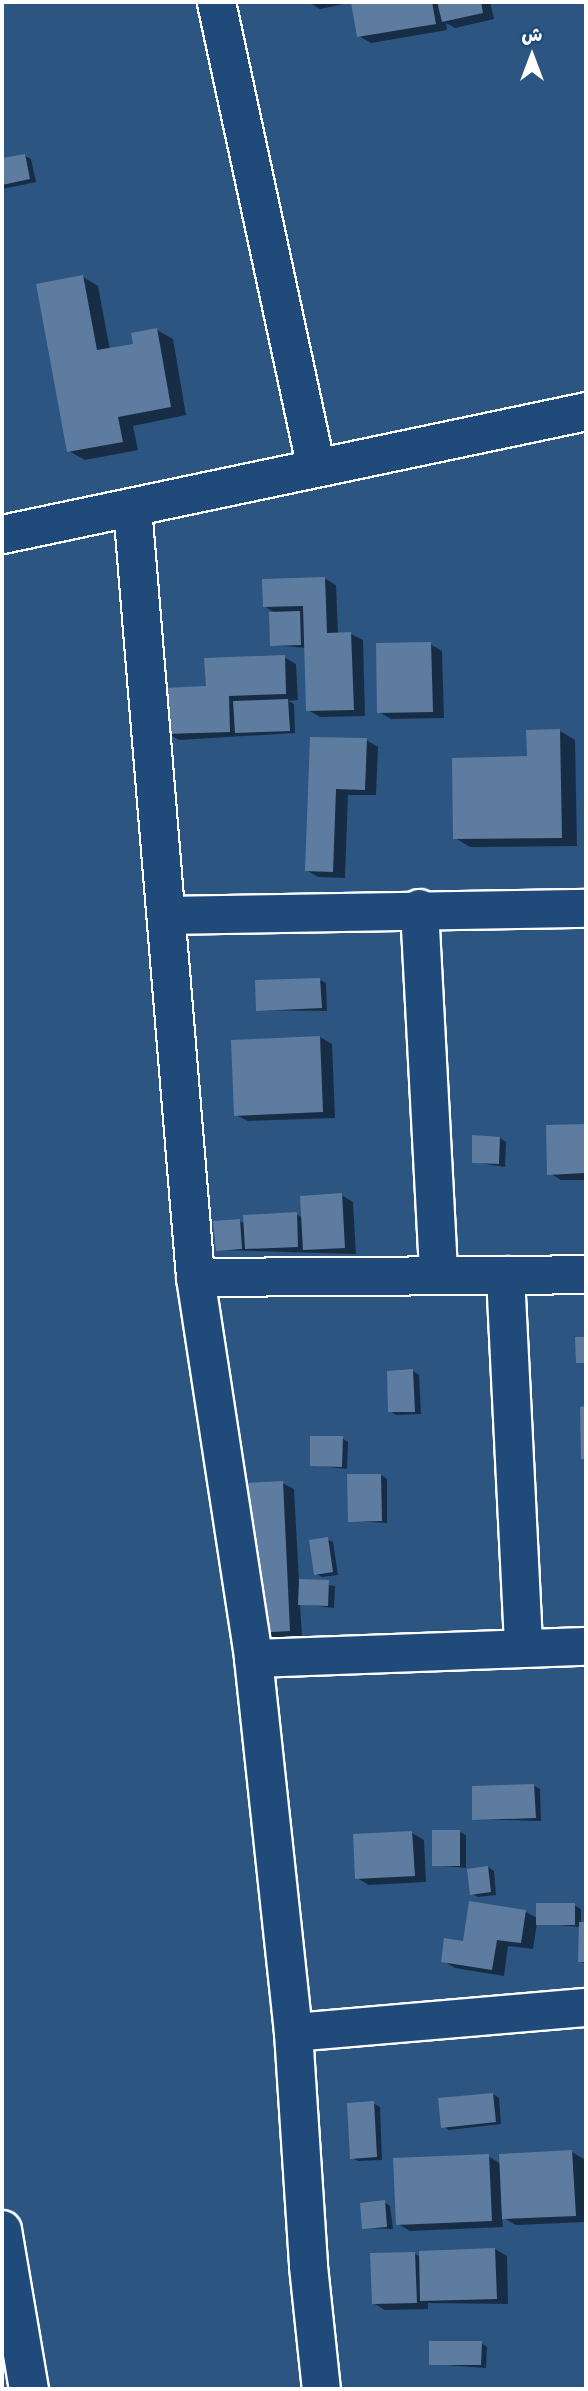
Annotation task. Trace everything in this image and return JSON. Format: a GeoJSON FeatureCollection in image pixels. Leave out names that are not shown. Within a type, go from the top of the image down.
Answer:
{"type":"FeatureCollection","features":[{"type":"Feature","properties":{"kind":"main road"},"geometry":{"type":"LineString","coordinates":[[2,2230],[29,2389]]}},
{"type":"Feature","properties":{"kind":"street"},"geometry":{"type":"LineString","coordinates":[[216,2],[316,467]]}},
{"type":"Feature","properties":{"kind":"street"},"geometry":{"type":"LineString","coordinates":[[2,534],[586,411]]}},
{"type":"Feature","properties":{"kind":"street"},"geometry":{"type":"LineString","coordinates":[[132,507],[168,915],[195,1277],[253,1658],[293,2032],[308,2266],[321,2389]]}},
{"type":"Feature","properties":{"kind":"street"},"geometry":{"type":"LineString","coordinates":[[168,915],[419,908],[586,908]]}},
{"type":"Feature","properties":{"kind":"street"},"geometry":{"type":"LineString","coordinates":[[419,908],[438,1275]]}},
{"type":"Feature","properties":{"kind":"street"},"geometry":{"type":"LineString","coordinates":[[195,1277],[586,1274]]}},
{"type":"Feature","properties":{"kind":"street"},"geometry":{"type":"LineString","coordinates":[[505,1275],[523,1648]]}},
{"type":"Feature","properties":{"kind":"street"},"geometry":{"type":"LineString","coordinates":[[253,1658],[586,1646]]}},
{"type":"Feature","properties":{"kind":"street"},"geometry":{"type":"LineString","coordinates":[[293,2032],[586,2007]]}},
{"type":"Feature","properties":{"kind":"building"},"geometry":{"type":"Polygon","coordinates":[[[351,2],[432,2],[436,24],[357,37],[351,2]]]}},
{"type":"Feature","properties":{"kind":"building"},"geometry":{"type":"Polygon","coordinates":[[[437,2],[481,2],[483,13],[442,22],[437,2]]]}},
{"type":"Feature","properties":{"kind":"building"},"geometry":{"type":"Polygon","coordinates":[[[25,154],[30,179],[2,185],[2,158],[25,154]]]}},
{"type":"Feature","properties":{"kind":"building"},"geometry":{"type":"Polygon","coordinates":[[[83,275],[97,350],[133,344],[131,333],[157,328],[171,407],[118,417],[123,442],[67,452],[36,284],[83,275]]]}},
{"type":"Feature","properties":{"kind":"building"},"geometry":{"type":"Polygon","coordinates":[[[325,577],[327,633],[351,632],[354,710],[306,711],[303,606],[263,607],[262,579],[325,577]]]}},
{"type":"Feature","properties":{"kind":"building"},"geometry":{"type":"Polygon","coordinates":[[[300,611],[301,645],[270,646],[269,612],[300,611]]]}},
{"type":"Feature","properties":{"kind":"building"},"geometry":{"type":"Polygon","coordinates":[[[431,642],[433,712],[377,713],[376,643],[431,642]]]}},
{"type":"Feature","properties":{"kind":"building"},"geometry":{"type":"Polygon","coordinates":[[[285,655],[286,694],[229,696],[230,732],[165,734],[164,688],[206,686],[204,658],[285,655]]]}},
{"type":"Feature","properties":{"kind":"building"},"geometry":{"type":"Polygon","coordinates":[[[288,699],[290,731],[235,733],[233,701],[288,699]]]}},
{"type":"Feature","properties":{"kind":"building"},"geometry":{"type":"Polygon","coordinates":[[[560,729],[562,838],[453,839],[452,758],[527,756],[526,730],[560,729]]]}},
{"type":"Feature","properties":{"kind":"building"},"geometry":{"type":"Polygon","coordinates":[[[310,737],[367,738],[365,790],[336,789],[333,872],[305,871],[310,737]]]}},
{"type":"Feature","properties":{"kind":"building"},"geometry":{"type":"Polygon","coordinates":[[[320,978],[322,1008],[256,1011],[255,980],[320,978]]]}},
{"type":"Feature","properties":{"kind":"building"},"geometry":{"type":"Polygon","coordinates":[[[320,1036],[323,1112],[234,1116],[231,1040],[320,1036]]]}},
{"type":"Feature","properties":{"kind":"building"},"geometry":{"type":"Polygon","coordinates":[[[586,1124],[586,1173],[547,1175],[546,1125],[586,1124]]]}},
{"type":"Feature","properties":{"kind":"building"},"geometry":{"type":"Polygon","coordinates":[[[472,1135],[500,1137],[499,1164],[472,1163],[472,1135]]]}},
{"type":"Feature","properties":{"kind":"building"},"geometry":{"type":"Polygon","coordinates":[[[342,1193],[345,1248],[303,1250],[300,1196],[342,1193]]]}},
{"type":"Feature","properties":{"kind":"building"},"geometry":{"type":"Polygon","coordinates":[[[297,1212],[298,1247],[245,1249],[243,1215],[297,1212]]]}},
{"type":"Feature","properties":{"kind":"building"},"geometry":{"type":"Polygon","coordinates":[[[240,1219],[242,1249],[216,1251],[213,1221],[240,1219]]]}},
{"type":"Feature","properties":{"kind":"building"},"geometry":{"type":"Polygon","coordinates":[[[575,1337],[586,1337],[586,1363],[576,1363],[575,1337]]]}},
{"type":"Feature","properties":{"kind":"building"},"geometry":{"type":"Polygon","coordinates":[[[413,1369],[415,1412],[388,1412],[387,1371],[413,1369]]]}},
{"type":"Feature","properties":{"kind":"building"},"geometry":{"type":"Polygon","coordinates":[[[586,1406],[586,1459],[581,1459],[580,1407],[586,1406]]]}},
{"type":"Feature","properties":{"kind":"building"},"geometry":{"type":"Polygon","coordinates":[[[310,1436],[343,1436],[342,1467],[310,1466],[310,1436]]]}},
{"type":"Feature","properties":{"kind":"building"},"geometry":{"type":"Polygon","coordinates":[[[347,1474],[381,1474],[382,1521],[348,1522],[347,1474]]]}},
{"type":"Feature","properties":{"kind":"building"},"geometry":{"type":"Polygon","coordinates":[[[283,1481],[290,1631],[237,1634],[229,1484],[283,1481]]]}},
{"type":"Feature","properties":{"kind":"building"},"geometry":{"type":"Polygon","coordinates":[[[328,1537],[333,1572],[314,1575],[309,1540],[328,1537]]]}},
{"type":"Feature","properties":{"kind":"building"},"geometry":{"type":"Polygon","coordinates":[[[299,1579],[329,1580],[328,1606],[298,1605],[299,1579]]]}},
{"type":"Feature","properties":{"kind":"building"},"geometry":{"type":"Polygon","coordinates":[[[534,1784],[536,1818],[472,1820],[472,1786],[534,1784]]]}},
{"type":"Feature","properties":{"kind":"building"},"geometry":{"type":"Polygon","coordinates":[[[432,1830],[460,1830],[460,1866],[432,1866],[432,1830]]]}},
{"type":"Feature","properties":{"kind":"building"},"geometry":{"type":"Polygon","coordinates":[[[412,1831],[415,1876],[355,1879],[353,1834],[412,1831]]]}},
{"type":"Feature","properties":{"kind":"building"},"geometry":{"type":"Polygon","coordinates":[[[488,1866],[491,1892],[470,1895],[467,1869],[488,1866]]]}},
{"type":"Feature","properties":{"kind":"building"},"geometry":{"type":"Polygon","coordinates":[[[469,1901],[526,1910],[521,1943],[497,1940],[492,1970],[441,1962],[444,1938],[463,1941],[469,1901]]]}},
{"type":"Feature","properties":{"kind":"building"},"geometry":{"type":"Polygon","coordinates":[[[536,1903],[575,1903],[575,1925],[536,1925],[536,1903]]]}},
{"type":"Feature","properties":{"kind":"building"},"geometry":{"type":"Polygon","coordinates":[[[579,1922],[586,1922],[586,1962],[578,1962],[579,1922]]]}},
{"type":"Feature","properties":{"kind":"building"},"geometry":{"type":"Polygon","coordinates":[[[493,2093],[496,2122],[441,2128],[438,2098],[493,2093]]]}},
{"type":"Feature","properties":{"kind":"building"},"geometry":{"type":"Polygon","coordinates":[[[374,2101],[377,2157],[350,2159],[347,2103],[374,2101]]]}},
{"type":"Feature","properties":{"kind":"building"},"geometry":{"type":"Polygon","coordinates":[[[572,2150],[576,2216],[502,2219],[499,2154],[572,2150]]]}},
{"type":"Feature","properties":{"kind":"building"},"geometry":{"type":"Polygon","coordinates":[[[489,2154],[492,2221],[396,2225],[393,2158],[489,2154]]]}},
{"type":"Feature","properties":{"kind":"building"},"geometry":{"type":"Polygon","coordinates":[[[385,2200],[387,2227],[362,2229],[360,2203],[385,2200]]]}},
{"type":"Feature","properties":{"kind":"building"},"geometry":{"type":"Polygon","coordinates":[[[495,2248],[497,2299],[420,2301],[419,2251],[495,2248]]]}},
{"type":"Feature","properties":{"kind":"building"},"geometry":{"type":"Polygon","coordinates":[[[415,2252],[417,2303],[372,2304],[370,2253],[415,2252]]]}},
{"type":"Feature","properties":{"kind":"building"},"geometry":{"type":"Polygon","coordinates":[[[429,2341],[482,2341],[481,2365],[429,2365],[429,2341]]]}}]}
